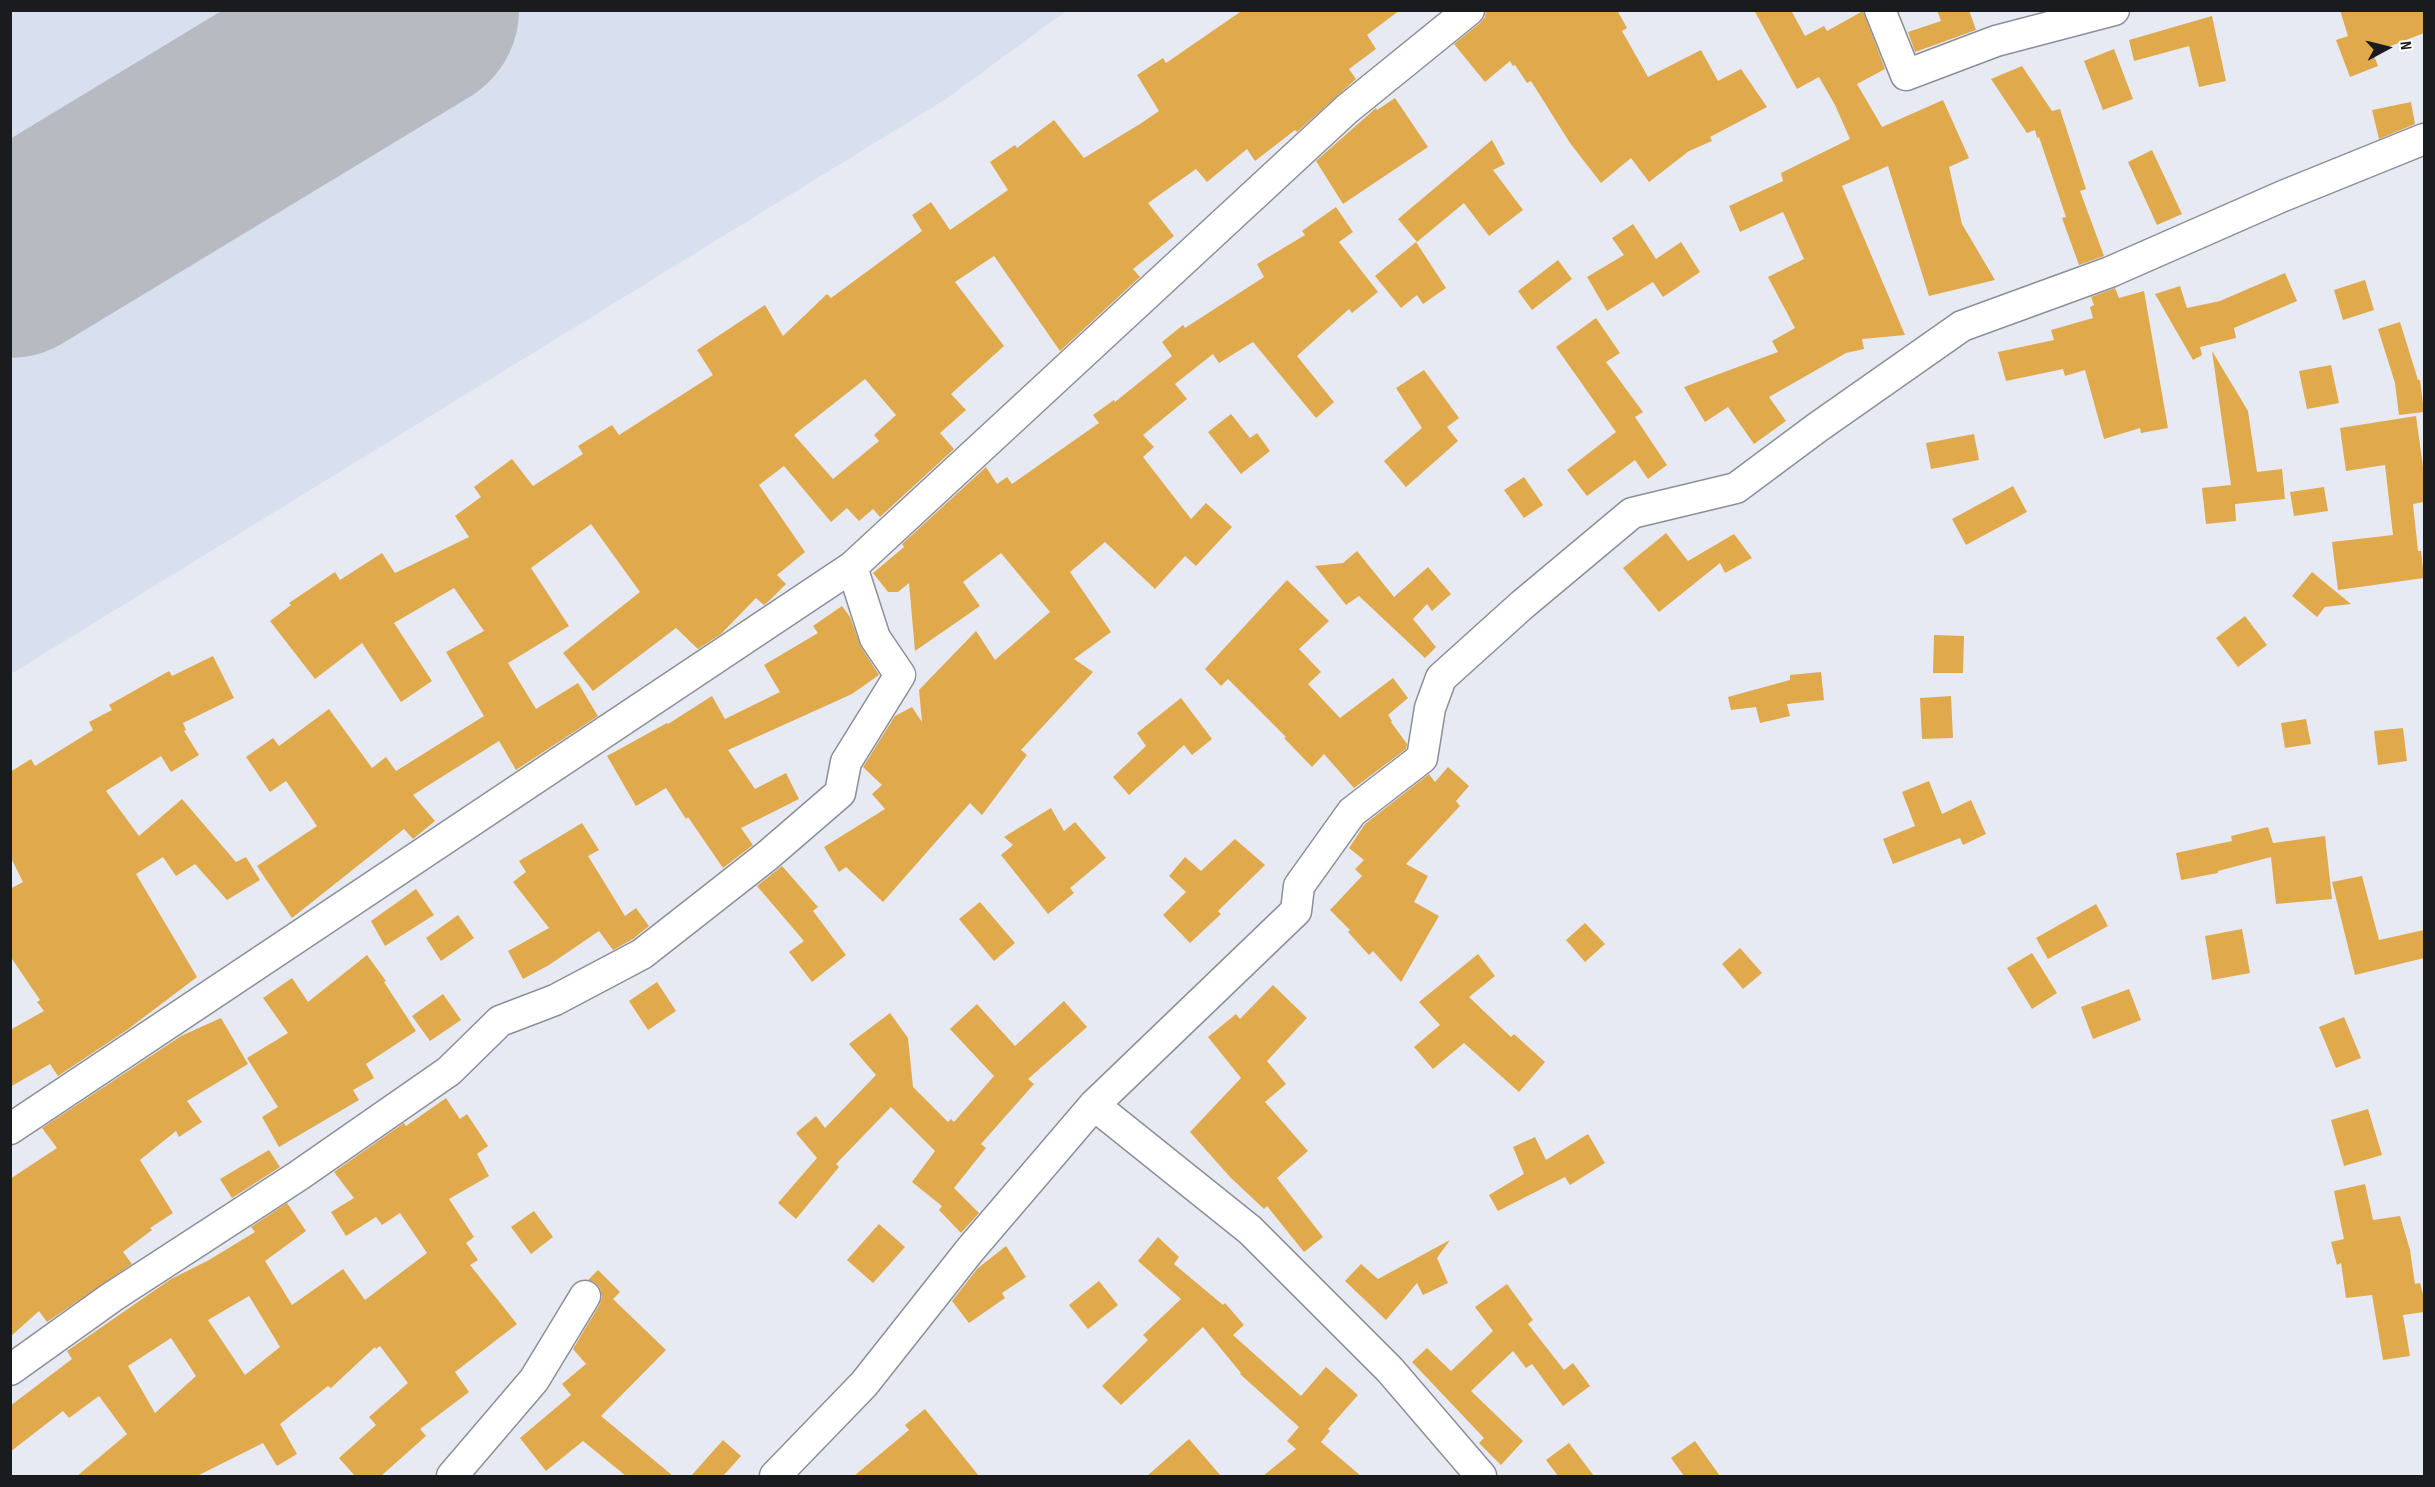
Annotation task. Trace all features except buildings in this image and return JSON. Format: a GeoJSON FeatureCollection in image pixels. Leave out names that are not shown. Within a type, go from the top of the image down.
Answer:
{"type":"FeatureCollection","features":[{"type":"Feature","properties":{"kind":"street"},"geometry":{"type":"LineString","coordinates":[[10,1129],[852,567],[1347,109],[1469,10]]}},
{"type":"Feature","properties":{"kind":"street"},"geometry":{"type":"LineString","coordinates":[[1880,10],[1906,75],[1996,41],[2114,10]]}},
{"type":"Feature","properties":{"kind":"street"},"geometry":{"type":"LineString","coordinates":[[775,1476],[864,1384],[970,1250],[1094,1105],[1296,911],[1299,886],[1352,812],[1422,758],[1430,708],[1442,678],[1522,605],[1632,513],[1736,488],[1818,427],[1962,326],[2110,272],[2283,196],[2424,139]]}},
{"type":"Feature","properties":{"kind":"street"},"geometry":{"type":"LineString","coordinates":[[10,1370],[112,1297],[298,1176],[449,1071],[500,1021],[555,1000],[642,954],[767,856],[840,793],[846,762],[900,675],[875,638],[852,567]]}},
{"type":"Feature","properties":{"kind":"street"},"geometry":{"type":"LineString","coordinates":[[1094,1105],[1250,1230],[1390,1370],[1481,1476]]}},
{"type":"Feature","properties":{"kind":"street"},"geometry":{"type":"LineString","coordinates":[[452,1476],[534,1380],[585,1296]]}},
{"type":"Feature","properties":{"kind":"shaded area"},"geometry":{"type":"Polygon","coordinates":[[[11,10],[1066,11],[946,99],[11,674],[11,10]]]}},
{"type":"Feature","properties":{"kind":"taxiway"},"geometry":{"type":"LineString","coordinates":[[379,10],[390,27]]}},
{"type":"Feature","properties":{"kind":"runway"},"geometry":{"type":"LineString","coordinates":[[10,257],[418,10]]}}]}
